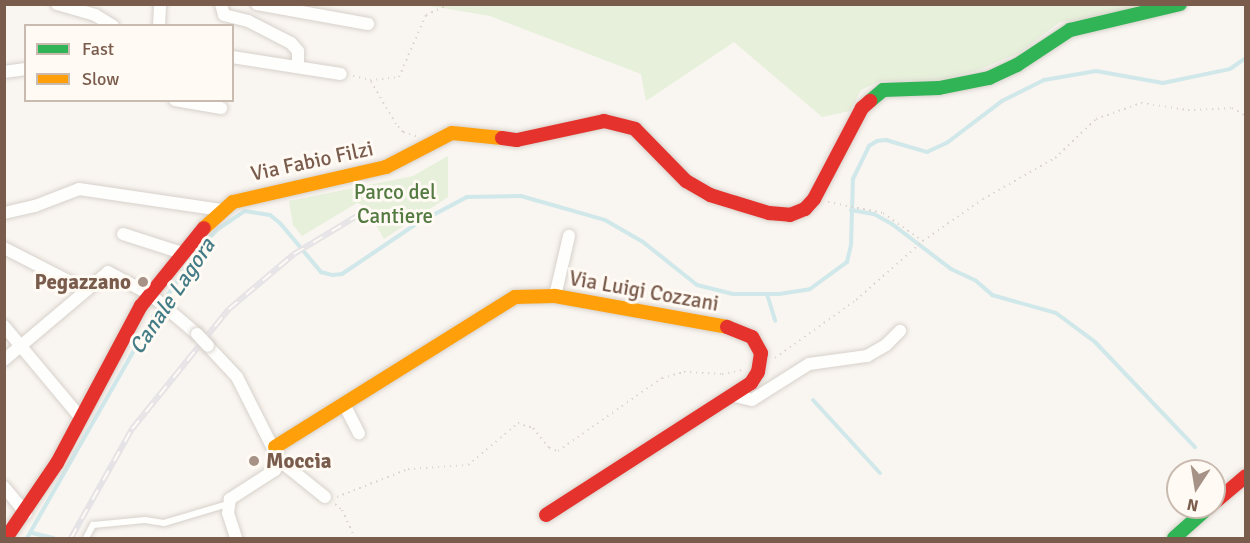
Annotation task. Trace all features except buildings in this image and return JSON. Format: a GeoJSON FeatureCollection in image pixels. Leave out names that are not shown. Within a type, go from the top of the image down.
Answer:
{"type":"FeatureCollection","features":[{"type":"Feature","properties":{"kind":"street"},"geometry":{"type":"LineString","coordinates":[[57,4],[95,15],[110,24]]}},
{"type":"Feature","properties":{"kind":"street"},"geometry":{"type":"LineString","coordinates":[[159,24],[160,4]]}},
{"type":"Feature","properties":{"kind":"street"},"geometry":{"type":"LineString","coordinates":[[221,4],[224,15],[248,21],[291,43],[298,51],[298,64]]}},
{"type":"Feature","properties":{"kind":"street"},"geometry":{"type":"LineString","coordinates":[[257,4],[368,24]]}},
{"type":"Feature","properties":{"kind":"street","name":"Via Fabio Filzi"},"geometry":{"type":"LineString","coordinates":[[152,295],[182,253],[202,230],[221,210],[240,198],[386,167],[452,133],[518,140],[604,121],[635,129],[686,181],[710,195],[769,213],[790,215],[805,209],[814,199],[862,108],[883,90],[939,88],[989,78],[1017,65],[1070,30],[1180,4]]}},
{"type":"Feature","properties":{"kind":"street"},"geometry":{"type":"LineString","coordinates":[[234,57],[298,64],[340,74]]}},
{"type":"Feature","properties":{"kind":"street"},"geometry":{"type":"LineString","coordinates":[[4,72],[24,69]]}},
{"type":"Feature","properties":{"kind":"street"},"geometry":{"type":"LineString","coordinates":[[186,102],[221,108]]}},
{"type":"Feature","properties":{"kind":"street"},"geometry":{"type":"LineString","coordinates":[[4,213],[35,206],[79,189],[221,210]]}},
{"type":"Feature","properties":{"kind":"street"},"geometry":{"type":"LineString","coordinates":[[123,234],[182,253]]}},
{"type":"Feature","properties":{"kind":"street"},"geometry":{"type":"LineString","coordinates":[[555,296],[568,236]]}},
{"type":"Feature","properties":{"kind":"street"},"geometry":{"type":"LineString","coordinates":[[4,248],[84,289]]}},
{"type":"Feature","properties":{"kind":"street"},"geometry":{"type":"LineString","coordinates":[[4,360],[105,272],[116,273],[169,307],[197,334],[237,377],[277,453],[325,497]]}},
{"type":"Feature","properties":{"kind":"street"},"geometry":{"type":"LineString","coordinates":[[6,538],[26,513],[81,418],[141,306],[152,295]]}},
{"type":"Feature","properties":{"kind":"street","name":"Via Luigi Cozzani"},"geometry":{"type":"LineString","coordinates":[[277,453],[344,404],[515,297],[555,296],[742,330],[758,345],[760,366]]}},
{"type":"Feature","properties":{"kind":"street"},"geometry":{"type":"LineString","coordinates":[[4,326],[81,418]]}},
{"type":"Feature","properties":{"kind":"street"},"geometry":{"type":"LineString","coordinates":[[735,396],[752,400],[809,364],[867,356],[886,345],[900,330]]}},
{"type":"Feature","properties":{"kind":"street"},"geometry":{"type":"LineString","coordinates":[[546,515],[735,396],[751,383],[760,366]]}},
{"type":"Feature","properties":{"kind":"street"},"geometry":{"type":"LineString","coordinates":[[344,404],[359,433]]}},
{"type":"Feature","properties":{"kind":"street"},"geometry":{"type":"LineString","coordinates":[[236,538],[228,504],[234,495],[275,470],[277,453]]}},
{"type":"Feature","properties":{"kind":"street"},"geometry":{"type":"LineString","coordinates":[[1226,493],[1245,476]]}},
{"type":"Feature","properties":{"kind":"street"},"geometry":{"type":"LineString","coordinates":[[4,487],[26,513]]}},
{"type":"Feature","properties":{"kind":"street"},"geometry":{"type":"LineString","coordinates":[[1174,538],[1195,519]]}},
{"type":"Feature","properties":{"kind":"lane"},"geometry":{"type":"LineString","coordinates":[[86,538],[93,525],[145,520],[164,523],[228,504]]}},
{"type":"Feature","properties":{"kind":"path"},"geometry":{"type":"LineString","coordinates":[[340,74],[370,80],[399,77],[426,15],[450,4]]}},
{"type":"Feature","properties":{"kind":"path"},"geometry":{"type":"LineString","coordinates":[[370,80],[396,124],[403,132],[419,137]]}},
{"type":"Feature","properties":{"kind":"path"},"geometry":{"type":"LineString","coordinates":[[325,497],[341,497],[408,469],[468,465],[518,423],[533,428],[549,448],[558,451],[662,378],[684,372],[722,374],[760,366],[856,300],[923,241],[983,199],[1055,158],[1096,120],[1141,103],[1188,110],[1232,108],[1245,116]]}},
{"type":"Feature","properties":{"kind":"path"},"geometry":{"type":"LineString","coordinates":[[840,204],[883,213],[923,241]]}},
{"type":"Feature","properties":{"kind":"path"},"geometry":{"type":"LineString","coordinates":[[325,497],[342,510],[355,538]]}},
{"type":"Feature","properties":{"kind":"green space"},"geometry":{"type":"Polygon","coordinates":[[[425,5],[1141,5],[1092,19],[1060,22],[1021,52],[979,70],[940,80],[881,81],[861,90],[850,111],[822,117],[734,42],[646,101],[641,74],[490,16],[425,5]]]}},
{"type":"Feature","properties":{"kind":"green space","name":"Parco del Cantiere"},"geometry":{"type":"Polygon","coordinates":[[[448,156],[448,197],[384,239],[365,206],[357,203],[302,236],[293,225],[289,201],[413,176],[448,156]]]}},
{"type":"Feature","properties":{"kind":"waterway","name":"Canale Lagora"},"geometry":{"type":"LineString","coordinates":[[27,538],[154,315],[203,244],[218,229],[245,211],[270,215],[280,223],[321,272],[332,275],[342,274],[416,224],[467,197],[521,196],[605,220],[643,242],[697,285],[732,294],[779,294],[810,289],[847,262],[851,245],[853,179],[869,146],[877,141],[886,140],[927,152],[948,142],[1002,101],[1044,80],[1096,71],[1163,83],[1230,69],[1246,58]]}},
{"type":"Feature","properties":{"kind":"waterway"},"geometry":{"type":"LineString","coordinates":[[851,210],[874,214],[892,224],[951,269],[975,280],[992,295],[1056,313],[1095,342],[1195,447]]}},
{"type":"Feature","properties":{"kind":"waterway"},"geometry":{"type":"LineString","coordinates":[[767,294],[775,321]]}},
{"type":"Feature","properties":{"kind":"waterway"},"geometry":{"type":"LineString","coordinates":[[813,400],[880,473]]}},
{"type":"Feature","properties":{"kind":"waterway"},"geometry":{"type":"LineString","coordinates":[[32,533],[53,538]]}},
{"type":"Feature","properties":{"kind":"railway"},"geometry":{"type":"LineString","coordinates":[[71,538],[132,429],[229,309],[294,254],[357,216]]}},
{"type":"Feature","properties":{"kind":"traffic: fast"},"geometry":{"type":"LineString","coordinates":[[870,101],[883,90],[939,88],[989,78],[1017,65],[1070,30],[1180,4]]}},
{"type":"Feature","properties":{"kind":"traffic: fast"},"geometry":{"type":"LineString","coordinates":[[1174,538],[1195,519]]}},
{"type":"Feature","properties":{"kind":"traffic: slow"},"geometry":{"type":"LineString","coordinates":[[204,228],[233,202],[386,167],[452,133],[502,138]]}},
{"type":"Feature","properties":{"kind":"traffic: slow"},"geometry":{"type":"LineString","coordinates":[[275,447],[515,297],[555,296],[727,327]]}},
{"type":"Feature","properties":{"kind":"traffic: jam"},"geometry":{"type":"LineString","coordinates":[[502,138],[517,140],[604,121],[635,129],[686,181],[710,195],[769,213],[790,215],[805,209],[814,199],[862,108],[870,101]]}},
{"type":"Feature","properties":{"kind":"traffic: jam"},"geometry":{"type":"LineString","coordinates":[[6,538],[57,463],[141,306],[204,228]]}},
{"type":"Feature","properties":{"kind":"traffic: jam"},"geometry":{"type":"LineString","coordinates":[[546,515],[751,383],[758,372],[761,353],[752,337],[727,327]]}},
{"type":"Feature","properties":{"kind":"traffic: jam"},"geometry":{"type":"LineString","coordinates":[[1226,493],[1246,476]]}},
{"type":"Feature","properties":{"kind":"place","name":"Pegazzano"},"geometry":{"type":"Point","coordinates":[143,282]}},
{"type":"Feature","properties":{"kind":"place","name":"Moccia"},"geometry":{"type":"Point","coordinates":[254,461]}}]}
